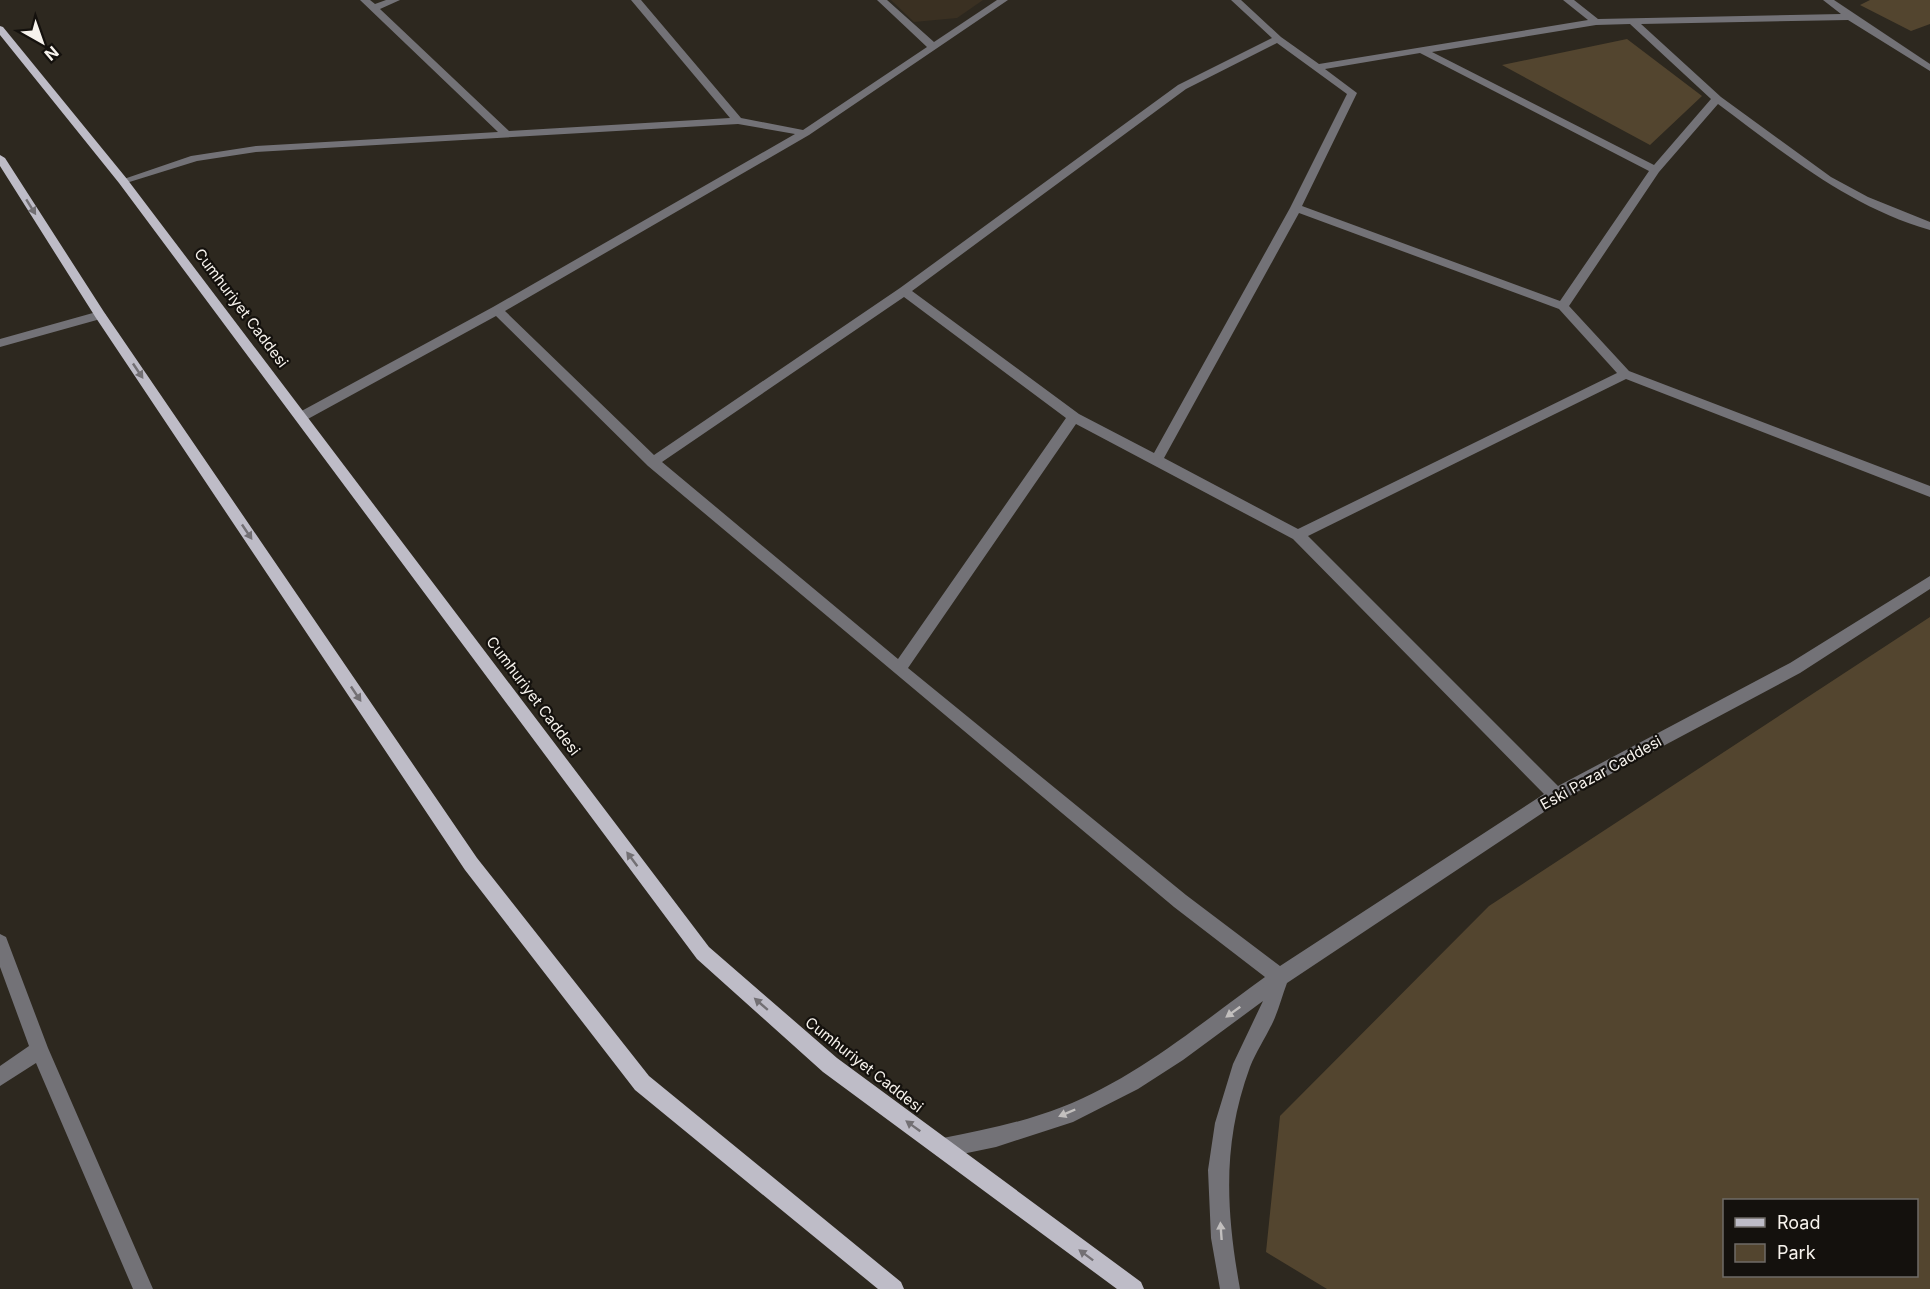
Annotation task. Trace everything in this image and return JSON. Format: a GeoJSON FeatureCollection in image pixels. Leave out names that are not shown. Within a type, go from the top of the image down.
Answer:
{"type":"FeatureCollection","features":[{"type":"Feature","properties":{"kind":"main road","name":"Cumhuriyet Caddesi"},"geometry":{"type":"LineString","coordinates":[[0,28],[123,181],[703,953],[830,1065],[1134,1289]]}},
{"type":"Feature","properties":{"kind":"main road"},"geometry":{"type":"LineString","coordinates":[[0,158],[100,315],[471,864],[642,1083],[894,1289]]}},
{"type":"Feature","properties":{"kind":"street"},"geometry":{"type":"LineString","coordinates":[[365,0],[507,135]]}},
{"type":"Feature","properties":{"kind":"street"},"geometry":{"type":"LineString","coordinates":[[374,8],[395,0]]}},
{"type":"Feature","properties":{"kind":"street"},"geometry":{"type":"LineString","coordinates":[[636,0],[738,121]]}},
{"type":"Feature","properties":{"kind":"street"},"geometry":{"type":"LineString","coordinates":[[882,0],[933,47]]}},
{"type":"Feature","properties":{"kind":"street"},"geometry":{"type":"LineString","coordinates":[[301,417],[497,310],[805,133],[1003,0]]}},
{"type":"Feature","properties":{"kind":"street"},"geometry":{"type":"LineString","coordinates":[[1156,461],[1296,208],[1353,93],[1278,39],[1236,0]]}},
{"type":"Feature","properties":{"kind":"street"},"geometry":{"type":"LineString","coordinates":[[1568,0],[1596,22]]}},
{"type":"Feature","properties":{"kind":"street"},"geometry":{"type":"LineString","coordinates":[[1834,1],[1850,17],[1930,68]]}},
{"type":"Feature","properties":{"kind":"street"},"geometry":{"type":"LineString","coordinates":[[1319,67],[1596,22],[1850,17]]}},
{"type":"Feature","properties":{"kind":"street"},"geometry":{"type":"LineString","coordinates":[[1632,21],[1717,99],[1827,179],[1864,199],[1930,226]]}},
{"type":"Feature","properties":{"kind":"street"},"geometry":{"type":"LineString","coordinates":[[653,462],[904,291],[1182,87],[1278,39]]}},
{"type":"Feature","properties":{"kind":"street"},"geometry":{"type":"LineString","coordinates":[[1423,51],[1654,170]]}},
{"type":"Feature","properties":{"kind":"street"},"geometry":{"type":"LineString","coordinates":[[1563,306],[1654,170],[1717,99]]}},
{"type":"Feature","properties":{"kind":"street"},"geometry":{"type":"LineString","coordinates":[[123,181],[195,158],[228,152],[738,121],[805,133]]}},
{"type":"Feature","properties":{"kind":"street"},"geometry":{"type":"LineString","coordinates":[[1296,208],[1563,306],[1625,374],[1930,492]]}},
{"type":"Feature","properties":{"kind":"street"},"geometry":{"type":"LineString","coordinates":[[904,291],[1074,417],[1298,535],[1556,795]]}},
{"type":"Feature","properties":{"kind":"street"},"geometry":{"type":"LineString","coordinates":[[497,310],[653,462],[898,669],[1180,901],[1280,977],[1266,1017],[1242,1064],[1225,1123],[1218,1170],[1221,1238],[1230,1289]]}},
{"type":"Feature","properties":{"kind":"street"},"geometry":{"type":"LineString","coordinates":[[0,343],[100,315]]}},
{"type":"Feature","properties":{"kind":"street"},"geometry":{"type":"LineString","coordinates":[[1298,535],[1625,374]]}},
{"type":"Feature","properties":{"kind":"street"},"geometry":{"type":"LineString","coordinates":[[898,669],[1074,417]]}},
{"type":"Feature","properties":{"kind":"street","name":"Eski Pazar Caddesi"},"geometry":{"type":"LineString","coordinates":[[943,1148],[996,1137],[1066,1115],[1121,1087],[1176,1053],[1280,977],[1556,795],[1795,668],[1930,582]]}},
{"type":"Feature","properties":{"kind":"street"},"geometry":{"type":"LineString","coordinates":[[0,943],[40,1050],[143,1289]]}},
{"type":"Feature","properties":{"kind":"street"},"geometry":{"type":"LineString","coordinates":[[0,1077],[40,1050]]}},
{"type":"Feature","properties":{"kind":"shaded area"},"geometry":{"type":"Polygon","coordinates":[[[891,0],[983,0],[957,18],[914,22],[891,0]]]}},
{"type":"Feature","properties":{"kind":"green space"},"geometry":{"type":"Polygon","coordinates":[[[1870,0],[1930,0],[1930,24],[1911,31],[1860,5],[1870,0]]]}},
{"type":"Feature","properties":{"kind":"green space"},"geometry":{"type":"Polygon","coordinates":[[[1627,39],[1702,96],[1650,145],[1502,65],[1627,39]]]}},
{"type":"Feature","properties":{"kind":"green space"},"geometry":{"type":"Polygon","coordinates":[[[1930,617],[1930,1289],[1327,1289],[1266,1252],[1280,1116],[1489,906],[1930,617]]]}}]}
